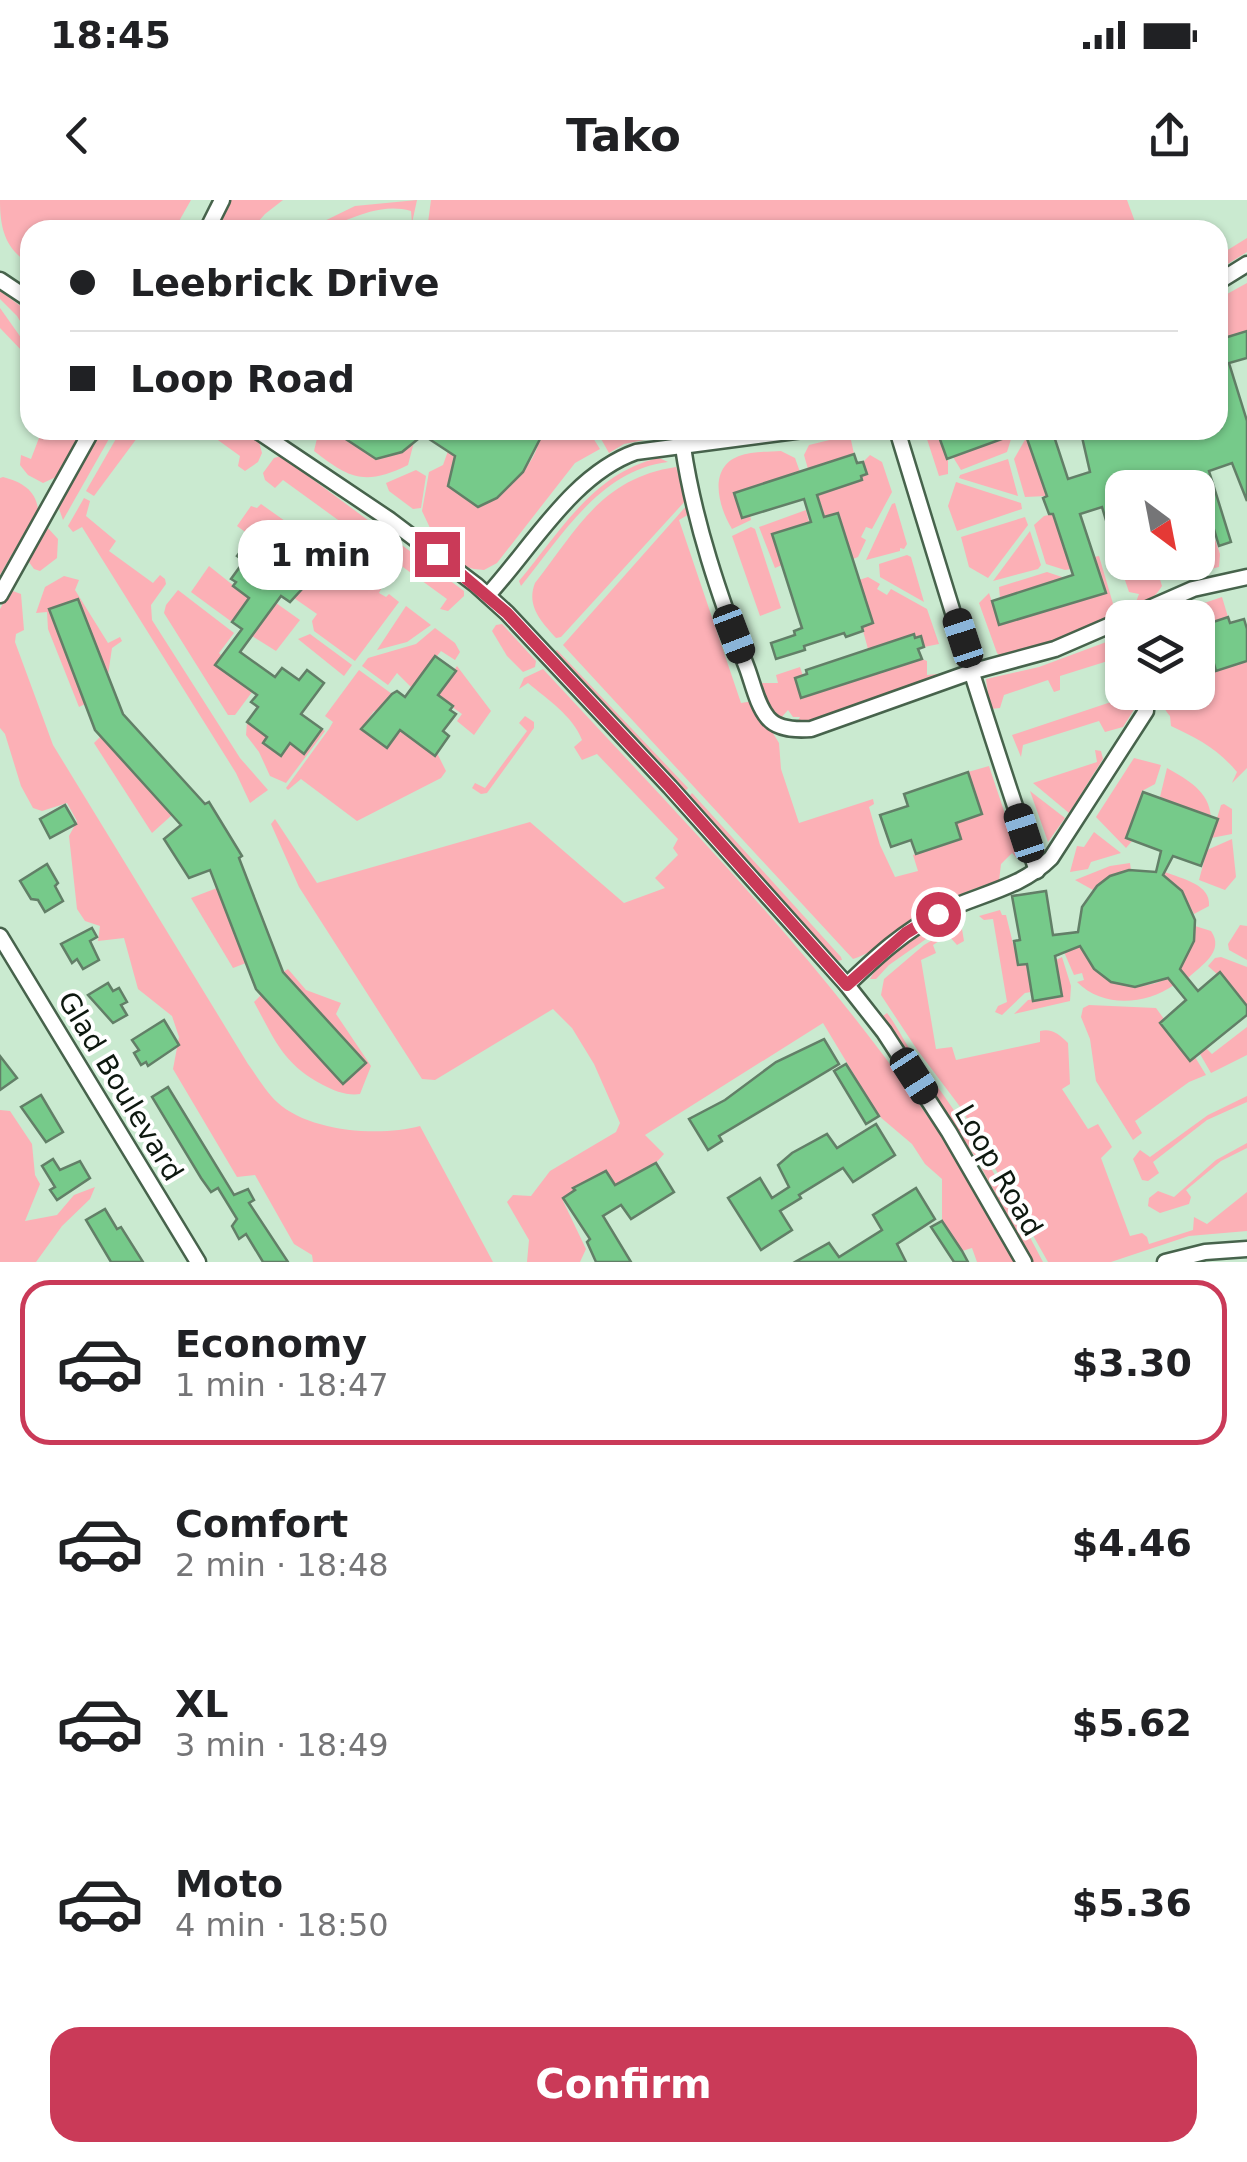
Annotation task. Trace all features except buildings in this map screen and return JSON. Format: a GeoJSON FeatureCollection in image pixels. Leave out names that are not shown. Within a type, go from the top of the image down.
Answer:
{"type":"FeatureCollection","features":[{"type":"Feature","properties":{"kind":"street"},"geometry":{"type":"LineString","coordinates":[[0,595],[86,440]]}},
{"type":"Feature","properties":{"kind":"street","name":"Loop Road"},"geometry":{"type":"LineString","coordinates":[[271,440],[390,520],[488,596],[670,787],[847,985],[896,1048],[950,1132],[1024,1262]]}},
{"type":"Feature","properties":{"kind":"street"},"geometry":{"type":"LineString","coordinates":[[488,596],[590,475],[613,460],[636,452],[733,440]]}},
{"type":"Feature","properties":{"kind":"street"},"geometry":{"type":"LineString","coordinates":[[900,440],[974,671],[984,714],[1037,871]]}},
{"type":"Feature","properties":{"kind":"street"},"geometry":{"type":"LineString","coordinates":[[684,447],[686,476],[734,634],[758,699],[776,724],[811,729],[1105,629]]}},
{"type":"Feature","properties":{"kind":"street"},"geometry":{"type":"LineString","coordinates":[[1170,600],[1193,589],[1247,577]]}},
{"type":"Feature","properties":{"kind":"street"},"geometry":{"type":"LineString","coordinates":[[847,985],[906,933],[938,914],[1037,871],[1051,858],[1146,710]]}},
{"type":"Feature","properties":{"kind":"street","name":"Glad Boulevard"},"geometry":{"type":"LineString","coordinates":[[0,936],[198,1262]]}},
{"type":"Feature","properties":{"kind":"street"},"geometry":{"type":"LineString","coordinates":[[1165,1262],[1205,1252],[1247,1249]]}},
{"type":"Feature","properties":{"kind":"shaded area"},"geometry":{"type":"Polygon","coordinates":[[[0,200],[191,200],[180,220],[20,220],[20,256],[6,237],[0,200]]]}},
{"type":"Feature","properties":{"kind":"shaded area"},"geometry":{"type":"Polygon","coordinates":[[[228,200],[283,200],[260,220],[220,220],[228,200]]]}},
{"type":"Feature","properties":{"kind":"shaded area"},"geometry":{"type":"Polygon","coordinates":[[[417,200],[413,220],[411,211],[382,209],[346,220],[326,220],[355,206],[417,200]]]}},
{"type":"Feature","properties":{"kind":"shaded area"},"geometry":{"type":"Polygon","coordinates":[[[431,200],[1127,200],[1134,220],[428,220],[431,200]]]}},
{"type":"Feature","properties":{"kind":"shaded area"},"geometry":{"type":"Polygon","coordinates":[[[1247,238],[1247,252],[1228,264],[1228,250],[1247,238]]]}},
{"type":"Feature","properties":{"kind":"shaded area"},"geometry":{"type":"Polygon","coordinates":[[[1247,283],[1247,331],[1228,337],[1228,293],[1247,283]]]}},
{"type":"Feature","properties":{"kind":"shaded area"},"geometry":{"type":"Polygon","coordinates":[[[0,291],[20,306],[20,321],[17,316],[0,299],[0,291]]]}},
{"type":"Feature","properties":{"kind":"shaded area"},"geometry":{"type":"Polygon","coordinates":[[[0,308],[20,336],[20,349],[0,328],[0,308]]]}},
{"type":"Feature","properties":{"kind":"shaded area"},"geometry":{"type":"Polygon","coordinates":[[[38,440],[76,440],[56,477],[43,483],[20,465],[21,455],[31,459],[38,440]]]}},
{"type":"Feature","properties":{"kind":"shaded area"},"geometry":{"type":"Polygon","coordinates":[[[93,440],[108,440],[63,520],[57,503],[93,440]]]}},
{"type":"Feature","properties":{"kind":"shaded area"},"geometry":{"type":"Polygon","coordinates":[[[115,440],[136,440],[94,496],[86,491],[115,440]]]}},
{"type":"Feature","properties":{"kind":"shaded area"},"geometry":{"type":"Polygon","coordinates":[[[218,440],[259,442],[262,453],[258,462],[245,471],[238,466],[240,456],[218,440]]]}},
{"type":"Feature","properties":{"kind":"shaded area"},"geometry":{"type":"Polygon","coordinates":[[[317,440],[354,440],[376,459],[402,452],[414,442],[408,465],[369,477],[348,473],[314,451],[317,440]]]}},
{"type":"Feature","properties":{"kind":"shaded area"},"geometry":{"type":"Polygon","coordinates":[[[594,440],[600,449],[575,463],[497,563],[484,570],[463,566],[439,547],[422,511],[429,472],[443,465],[448,451],[455,456],[449,486],[479,507],[520,476],[539,442],[594,440]]]}},
{"type":"Feature","properties":{"kind":"shaded area"},"geometry":{"type":"Polygon","coordinates":[[[602,440],[644,440],[624,444],[609,453],[602,440]]]}},
{"type":"Feature","properties":{"kind":"shaded area"},"geometry":{"type":"Polygon","coordinates":[[[851,440],[854,454],[808,469],[804,455],[809,445],[851,440]]]}},
{"type":"Feature","properties":{"kind":"shaded area"},"geometry":{"type":"Polygon","coordinates":[[[927,440],[940,440],[948,458],[948,474],[939,476],[927,440]]]}},
{"type":"Feature","properties":{"kind":"shaded area"},"geometry":{"type":"Polygon","coordinates":[[[1011,440],[1007,452],[961,470],[953,457],[1011,440]]]}},
{"type":"Feature","properties":{"kind":"shaded area"},"geometry":{"type":"Polygon","coordinates":[[[1027,440],[1047,496],[1025,497],[1014,459],[1027,440]]]}},
{"type":"Feature","properties":{"kind":"shaded area"},"geometry":{"type":"Polygon","coordinates":[[[781,451],[795,458],[800,472],[735,492],[742,517],[750,515],[751,520],[732,529],[720,500],[719,479],[723,470],[744,454],[781,451]]]}},
{"type":"Feature","properties":{"kind":"shaded area"},"geometry":{"type":"Polygon","coordinates":[[[870,455],[882,462],[892,492],[872,529],[866,527],[861,537],[866,540],[853,559],[839,513],[825,516],[818,495],[862,480],[861,476],[867,473],[863,462],[870,455]]]}},
{"type":"Feature","properties":{"kind":"shaded area"},"geometry":{"type":"Polygon","coordinates":[[[281,456],[464,591],[464,596],[448,611],[440,609],[447,599],[283,480],[275,488],[263,473],[274,458],[281,456]]]}},
{"type":"Feature","properties":{"kind":"shaded area"},"geometry":{"type":"Polygon","coordinates":[[[659,458],[668,462],[622,478],[602,492],[567,527],[521,586],[519,581],[549,543],[597,490],[636,465],[659,458]]]}},
{"type":"Feature","properties":{"kind":"shaded area"},"geometry":{"type":"Polygon","coordinates":[[[1008,459],[1018,496],[959,478],[960,475],[1008,459]]]}},
{"type":"Feature","properties":{"kind":"shaded area"},"geometry":{"type":"Polygon","coordinates":[[[676,467],[687,499],[556,638],[534,606],[535,583],[579,525],[610,494],[650,473],[676,467]]]}},
{"type":"Feature","properties":{"kind":"shaded area"},"geometry":{"type":"Polygon","coordinates":[[[416,470],[426,476],[421,508],[413,509],[389,491],[386,483],[416,470]]]}},
{"type":"Feature","properties":{"kind":"shaded area"},"geometry":{"type":"Polygon","coordinates":[[[0,478],[26,487],[38,509],[0,575],[0,478]]]}},
{"type":"Feature","properties":{"kind":"shaded area"},"geometry":{"type":"Polygon","coordinates":[[[956,482],[1021,503],[1022,509],[957,531],[948,506],[956,482]]]}},
{"type":"Feature","properties":{"kind":"shaded area"},"geometry":{"type":"Polygon","coordinates":[[[84,498],[90,501],[86,516],[116,541],[109,551],[153,583],[160,575],[165,579],[166,584],[151,605],[152,620],[240,758],[268,790],[250,803],[236,773],[82,527],[73,532],[68,526],[84,498]]]}},
{"type":"Feature","properties":{"kind":"shaded area"},"geometry":{"type":"Polygon","coordinates":[[[895,503],[907,544],[900,551],[866,560],[892,504],[895,503]]]}},
{"type":"Feature","properties":{"kind":"shaded area"},"geometry":{"type":"Polygon","coordinates":[[[261,504],[381,589],[379,593],[386,597],[389,594],[399,602],[355,661],[314,631],[312,621],[317,614],[294,598],[303,587],[304,575],[313,581],[325,563],[300,545],[287,562],[237,526],[251,506],[257,508],[261,504]]]}},
{"type":"Feature","properties":{"kind":"shaded area"},"geometry":{"type":"Polygon","coordinates":[[[688,504],[691,513],[679,520],[741,703],[753,701],[779,743],[781,769],[799,823],[873,799],[874,804],[869,807],[895,877],[918,871],[913,855],[960,839],[956,823],[981,814],[968,772],[989,766],[1019,856],[1012,853],[1001,864],[999,881],[934,907],[853,959],[563,645],[688,504]]]}},
{"type":"Feature","properties":{"kind":"shaded area"},"geometry":{"type":"Polygon","coordinates":[[[806,510],[809,522],[772,534],[782,565],[775,568],[759,527],[806,510]]]}},
{"type":"Feature","properties":{"kind":"shaded area"},"geometry":{"type":"Polygon","coordinates":[[[1053,514],[1071,569],[1046,564],[1034,525],[1053,514]]]}},
{"type":"Feature","properties":{"kind":"shaded area"},"geometry":{"type":"Polygon","coordinates":[[[1025,517],[1028,525],[988,578],[969,567],[961,537],[1025,517]]]}},
{"type":"Feature","properties":{"kind":"shaded area"},"geometry":{"type":"Polygon","coordinates":[[[46,526],[58,539],[57,558],[40,571],[26,558],[46,526]]]}},
{"type":"Feature","properties":{"kind":"shaded area"},"geometry":{"type":"Polygon","coordinates":[[[751,527],[755,529],[781,608],[760,616],[732,536],[751,527]]]}},
{"type":"Feature","properties":{"kind":"shaded area"},"geometry":{"type":"Polygon","coordinates":[[[1030,531],[1041,565],[993,581],[1030,531]]]}},
{"type":"Feature","properties":{"kind":"shaded area"},"geometry":{"type":"Polygon","coordinates":[[[1215,539],[1220,554],[1219,567],[1215,568],[1215,539]]]}},
{"type":"Feature","properties":{"kind":"shaded area"},"geometry":{"type":"Polygon","coordinates":[[[1099,556],[1112,600],[1105,600],[1105,622],[1064,640],[1000,656],[979,603],[989,593],[1000,625],[1106,593],[1094,557],[1099,556]]]}},
{"type":"Feature","properties":{"kind":"shaded area"},"geometry":{"type":"Polygon","coordinates":[[[911,557],[924,602],[880,577],[879,564],[911,557]]]}},
{"type":"Feature","properties":{"kind":"shaded area"},"geometry":{"type":"Polygon","coordinates":[[[209,566],[249,598],[232,622],[191,592],[209,566]]]}},
{"type":"Feature","properties":{"kind":"shaded area"},"geometry":{"type":"Polygon","coordinates":[[[1047,572],[1065,578],[1000,598],[999,587],[1047,572]]]}},
{"type":"Feature","properties":{"kind":"shaded area"},"geometry":{"type":"Polygon","coordinates":[[[64,576],[79,580],[75,590],[108,643],[120,637],[122,641],[112,648],[108,675],[78,599],[49,609],[85,704],[79,707],[48,629],[47,612],[36,613],[45,587],[64,576]]]}},
{"type":"Feature","properties":{"kind":"shaded area"},"geometry":{"type":"Polygon","coordinates":[[[868,577],[880,584],[877,589],[887,595],[891,589],[927,609],[939,644],[924,647],[921,636],[913,635],[868,649],[862,627],[873,623],[859,580],[868,577]]]}},
{"type":"Feature","properties":{"kind":"shaded area"},"geometry":{"type":"Polygon","coordinates":[[[1125,580],[1160,580],[1162,586],[1148,600],[1137,600],[1139,594],[1129,592],[1125,580]]]}},
{"type":"Feature","properties":{"kind":"shaded area"},"geometry":{"type":"Polygon","coordinates":[[[10,590],[21,594],[24,630],[16,634],[15,642],[53,745],[262,1084],[291,1112],[326,1126],[385,1131],[420,1126],[493,1262],[313,1262],[312,1255],[294,1244],[255,1175],[237,1177],[173,1069],[179,1037],[172,1016],[138,989],[124,938],[98,941],[100,926],[85,921],[77,909],[69,836],[77,821],[67,803],[42,811],[33,808],[21,786],[0,728],[0,609],[10,590]]]}},
{"type":"Feature","properties":{"kind":"shaded area"},"geometry":{"type":"Polygon","coordinates":[[[178,590],[234,633],[215,665],[252,692],[235,715],[228,715],[164,613],[178,590]]]}},
{"type":"Feature","properties":{"kind":"shaded area"},"geometry":{"type":"Polygon","coordinates":[[[1222,597],[1228,617],[1215,621],[1213,600],[1222,597]]]}},
{"type":"Feature","properties":{"kind":"shaded area"},"geometry":{"type":"Polygon","coordinates":[[[276,603],[300,620],[276,651],[252,636],[276,603]]]}},
{"type":"Feature","properties":{"kind":"shaded area"},"geometry":{"type":"Polygon","coordinates":[[[406,606],[431,625],[407,642],[377,650],[406,606]]]}},
{"type":"Feature","properties":{"kind":"shaded area"},"geometry":{"type":"Polygon","coordinates":[[[502,624],[536,661],[535,667],[523,672],[507,656],[492,631],[502,624]]]}},
{"type":"Feature","properties":{"kind":"shaded area"},"geometry":{"type":"Polygon","coordinates":[[[435,628],[455,643],[460,652],[455,660],[441,651],[412,688],[397,673],[388,685],[362,666],[368,658],[416,644],[435,628]]]}},
{"type":"Feature","properties":{"kind":"shaded area"},"geometry":{"type":"Polygon","coordinates":[[[310,634],[352,665],[344,676],[298,639],[310,634]]]}},
{"type":"Feature","properties":{"kind":"shaded area"},"geometry":{"type":"Polygon","coordinates":[[[1105,642],[1105,662],[1060,676],[1060,690],[1054,692],[1048,680],[1004,695],[1000,708],[990,709],[986,679],[1039,667],[1105,642]]]}},
{"type":"Feature","properties":{"kind":"shaded area"},"geometry":{"type":"Polygon","coordinates":[[[557,650],[688,788],[683,794],[553,653],[557,650]]]}},
{"type":"Feature","properties":{"kind":"shaded area"},"geometry":{"type":"Polygon","coordinates":[[[922,659],[927,661],[927,675],[949,673],[795,725],[800,717],[793,717],[788,710],[779,720],[769,708],[760,683],[778,683],[776,675],[800,667],[803,676],[795,679],[802,698],[922,659]]]}},
{"type":"Feature","properties":{"kind":"shaded area"},"geometry":{"type":"Polygon","coordinates":[[[1247,661],[1247,768],[1232,783],[1237,772],[1198,740],[1171,726],[1166,710],[1215,710],[1215,666],[1217,671],[1247,661]]]}},
{"type":"Feature","properties":{"kind":"shaded area"},"geometry":{"type":"Polygon","coordinates":[[[457,666],[491,711],[474,735],[457,721],[462,714],[437,696],[457,666]]]}},
{"type":"Feature","properties":{"kind":"shaded area"},"geometry":{"type":"Polygon","coordinates":[[[543,669],[737,878],[874,1042],[956,1159],[994,1220],[1014,1262],[977,1262],[972,1248],[962,1251],[942,1221],[942,1179],[925,1164],[912,1144],[879,1116],[823,1023],[645,1135],[664,1154],[643,1177],[621,1188],[602,1174],[563,1201],[586,1249],[580,1262],[527,1262],[529,1240],[507,1202],[513,1195],[531,1196],[550,1171],[616,1132],[620,1123],[594,1064],[572,1028],[553,1009],[435,1080],[422,1079],[299,887],[271,824],[275,819],[317,883],[530,822],[624,903],[665,888],[655,878],[678,855],[673,848],[678,839],[597,754],[582,760],[574,747],[582,740],[559,708],[528,683],[519,689],[524,678],[543,669]]]}},
{"type":"Feature","properties":{"kind":"shaded area"},"geometry":{"type":"Polygon","coordinates":[[[359,670],[392,694],[382,716],[374,711],[361,729],[400,730],[434,756],[437,753],[446,771],[441,778],[357,821],[301,779],[286,788],[329,729],[333,722],[325,716],[359,670]]]}},
{"type":"Feature","properties":{"kind":"shaded area"},"geometry":{"type":"Polygon","coordinates":[[[1105,704],[1105,710],[1134,710],[1123,727],[1105,732],[1099,721],[1023,745],[1021,757],[1012,735],[1105,704]]]}},
{"type":"Feature","properties":{"kind":"shaded area"},"geometry":{"type":"Polygon","coordinates":[[[525,716],[534,722],[534,728],[487,793],[481,794],[472,788],[475,783],[485,788],[527,731],[519,723],[525,716]]]}},
{"type":"Feature","properties":{"kind":"shaded area"},"geometry":{"type":"Polygon","coordinates":[[[247,722],[267,737],[281,755],[290,743],[304,753],[322,729],[325,731],[286,783],[270,776],[246,735],[247,722]]]}},
{"type":"Feature","properties":{"kind":"shaded area"},"geometry":{"type":"Polygon","coordinates":[[[101,736],[172,815],[152,833],[94,743],[101,736]]]}},
{"type":"Feature","properties":{"kind":"shaded area"},"geometry":{"type":"Polygon","coordinates":[[[1095,750],[1101,751],[1103,759],[1069,813],[1033,783],[1097,762],[1095,750]]]}},
{"type":"Feature","properties":{"kind":"shaded area"},"geometry":{"type":"Polygon","coordinates":[[[1134,758],[1161,765],[1155,784],[1142,791],[1125,839],[1132,841],[1126,848],[1096,817],[1134,758]]]}},
{"type":"Feature","properties":{"kind":"shaded area"},"geometry":{"type":"Polygon","coordinates":[[[1167,768],[1202,793],[1211,817],[1160,797],[1167,768]]]}},
{"type":"Feature","properties":{"kind":"shaded area"},"geometry":{"type":"Polygon","coordinates":[[[1030,791],[1065,818],[1048,842],[1030,791]]]}},
{"type":"Feature","properties":{"kind":"shaded area"},"geometry":{"type":"Polygon","coordinates":[[[692,793],[842,960],[836,961],[688,798],[692,793]]]}},
{"type":"Feature","properties":{"kind":"shaded area"},"geometry":{"type":"Polygon","coordinates":[[[1221,805],[1232,809],[1232,834],[1211,838],[1221,805]]]}},
{"type":"Feature","properties":{"kind":"shaded area"},"geometry":{"type":"Polygon","coordinates":[[[1094,832],[1121,853],[1091,862],[1088,869],[1070,872],[1077,846],[1084,847],[1094,832]]]}},
{"type":"Feature","properties":{"kind":"shaded area"},"geometry":{"type":"Polygon","coordinates":[[[1232,839],[1236,877],[1225,890],[1199,880],[1207,850],[1232,839]]]}},
{"type":"Feature","properties":{"kind":"shaded area"},"geometry":{"type":"Polygon","coordinates":[[[1130,863],[1131,870],[1110,876],[1093,890],[1075,880],[1110,866],[1130,863]]]}},
{"type":"Feature","properties":{"kind":"shaded area"},"geometry":{"type":"Polygon","coordinates":[[[1165,872],[1200,887],[1209,906],[1194,914],[1182,891],[1163,876],[1165,872]]]}},
{"type":"Feature","properties":{"kind":"shaded area"},"geometry":{"type":"Polygon","coordinates":[[[217,888],[246,963],[233,968],[191,898],[217,888]]]}},
{"type":"Feature","properties":{"kind":"shaded area"},"geometry":{"type":"Polygon","coordinates":[[[1000,910],[1006,915],[1018,964],[1027,964],[1031,992],[1002,1015],[995,1012],[1007,1002],[993,919],[979,916],[1000,910]]]}},
{"type":"Feature","properties":{"kind":"shaded area"},"geometry":{"type":"Polygon","coordinates":[[[951,916],[956,918],[889,965],[876,979],[870,979],[906,942],[951,916]]]}},
{"type":"Feature","properties":{"kind":"shaded area"},"geometry":{"type":"Polygon","coordinates":[[[961,923],[964,941],[957,945],[948,935],[933,945],[936,953],[921,960],[936,1049],[952,1047],[956,1060],[1040,1042],[1040,1031],[1056,1033],[1068,1043],[1070,1084],[1062,1089],[1088,1129],[1098,1124],[1112,1147],[1101,1158],[1130,1236],[1142,1233],[1149,1244],[1193,1230],[1194,1217],[1207,1224],[1247,1192],[1247,1231],[1189,1236],[1111,1262],[1048,1262],[961,1108],[881,995],[884,979],[924,945],[961,923]]]}},
{"type":"Feature","properties":{"kind":"shaded area"},"geometry":{"type":"Polygon","coordinates":[[[1240,925],[1247,926],[1247,960],[1229,950],[1228,944],[1240,925]]]}},
{"type":"Feature","properties":{"kind":"shaded area"},"geometry":{"type":"Polygon","coordinates":[[[1195,926],[1211,931],[1215,945],[1210,957],[1188,978],[1180,969],[1194,941],[1195,926]]]}},
{"type":"Feature","properties":{"kind":"shaded area"},"geometry":{"type":"Polygon","coordinates":[[[1080,946],[1096,969],[1117,983],[1141,986],[1168,978],[1174,985],[1137,1000],[1099,996],[1077,982],[1084,980],[1082,973],[1074,975],[1064,952],[1080,946]]]}},
{"type":"Feature","properties":{"kind":"shaded area"},"geometry":{"type":"Polygon","coordinates":[[[1062,957],[1071,986],[1070,1001],[1014,1014],[1028,1000],[1062,996],[1056,960],[1062,957]]]}},
{"type":"Feature","properties":{"kind":"shaded area"},"geometry":{"type":"Polygon","coordinates":[[[1221,957],[1247,967],[1247,1006],[1220,972],[1217,974],[1208,966],[1221,957]]]}},
{"type":"Feature","properties":{"kind":"shaded area"},"geometry":{"type":"Polygon","coordinates":[[[288,969],[306,990],[341,1003],[336,1014],[371,1066],[360,1094],[336,1091],[309,1077],[289,1060],[275,1039],[254,1002],[261,995],[343,1084],[365,1064],[283,972],[288,969]]]}},
{"type":"Feature","properties":{"kind":"shaded area"},"geometry":{"type":"Polygon","coordinates":[[[1083,1008],[1156,1008],[1164,1019],[1160,1023],[1195,1057],[1206,1075],[1189,1082],[1135,1121],[1142,1133],[1133,1140],[1096,1081],[1090,1039],[1081,1017],[1083,1008]]]}},
{"type":"Feature","properties":{"kind":"shaded area"},"geometry":{"type":"Polygon","coordinates":[[[887,1013],[984,1157],[1043,1262],[1033,1262],[976,1158],[880,1018],[887,1013]]]}},
{"type":"Feature","properties":{"kind":"shaded area"},"geometry":{"type":"Polygon","coordinates":[[[1247,1027],[1247,1055],[1211,1073],[1200,1054],[1206,1048],[1212,1054],[1247,1027]]]}},
{"type":"Feature","properties":{"kind":"shaded area"},"geometry":{"type":"Polygon","coordinates":[[[1247,1096],[1247,1102],[1207,1120],[1153,1162],[1159,1173],[1148,1181],[1142,1180],[1133,1159],[1140,1150],[1150,1157],[1208,1115],[1247,1096]]]}},
{"type":"Feature","properties":{"kind":"shaded area"},"geometry":{"type":"Polygon","coordinates":[[[0,1110],[10,1111],[32,1144],[35,1175],[40,1184],[25,1221],[57,1215],[74,1195],[95,1187],[90,1199],[62,1226],[36,1262],[0,1262],[0,1110]]]}},
{"type":"Feature","properties":{"kind":"shaded area"},"geometry":{"type":"Polygon","coordinates":[[[1247,1143],[1247,1148],[1221,1161],[1186,1190],[1191,1197],[1189,1204],[1160,1213],[1148,1206],[1149,1198],[1158,1191],[1174,1197],[1216,1160],[1247,1143]]]}},
{"type":"Feature","properties":{"kind":"route"},"geometry":{"type":"LineString","coordinates":[[437,554],[507,613],[847,985],[906,933],[938,914]]}}]}
